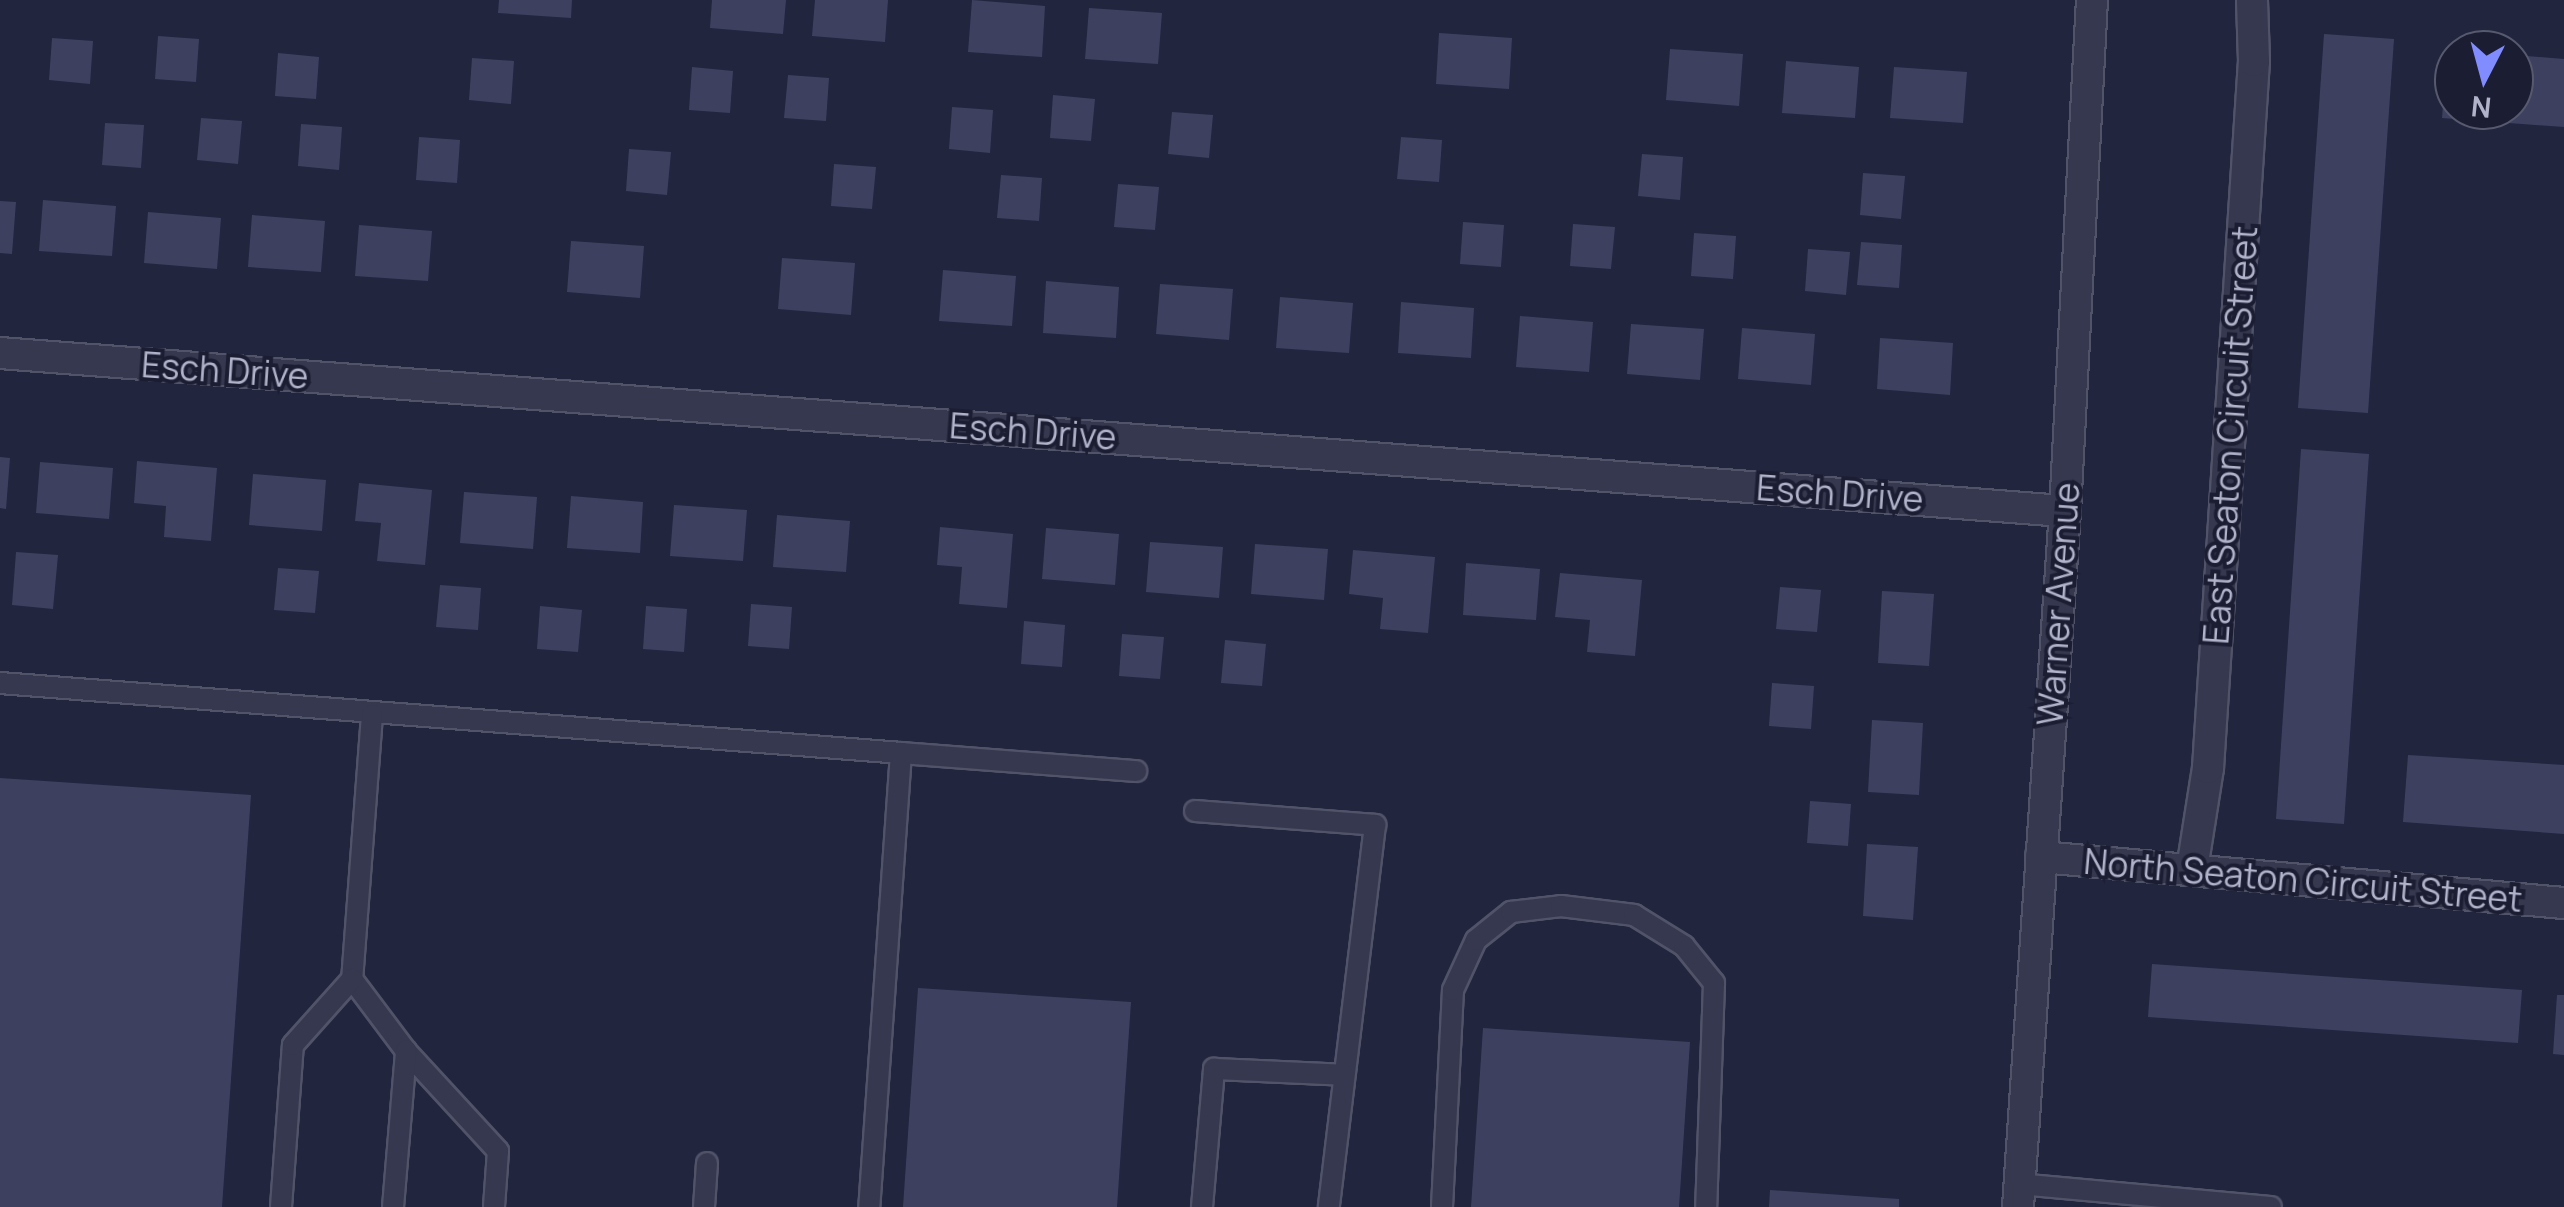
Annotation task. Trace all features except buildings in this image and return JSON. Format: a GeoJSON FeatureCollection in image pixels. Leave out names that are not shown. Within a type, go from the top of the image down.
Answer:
{"type":"FeatureCollection","features":[{"type":"Feature","properties":{"kind":"street","name":"Warner Avenue"},"geometry":{"type":"LineString","coordinates":[[2018,1196],[2065,511],[2092,0]]}},
{"type":"Feature","properties":{"kind":"street","name":"East Seaton Circuit Street"},"geometry":{"type":"LineString","coordinates":[[2192,869],[2208,768],[2254,61],[2252,0]]}},
{"type":"Feature","properties":{"kind":"street","name":"Esch Drive"},"geometry":{"type":"LineString","coordinates":[[0,352],[2065,511]]}},
{"type":"Feature","properties":{"kind":"street","name":"North Seaton Circuit Street"},"geometry":{"type":"LineString","coordinates":[[2041,857],[2564,902]]}},
{"type":"Feature","properties":{"kind":"lane"},"geometry":{"type":"LineString","coordinates":[[0,683],[1136,772]]}},
{"type":"Feature","properties":{"kind":"lane"},"geometry":{"type":"LineString","coordinates":[[281,1207],[292,1045],[352,979],[372,715]]}},
{"type":"Feature","properties":{"kind":"lane"},"geometry":{"type":"LineString","coordinates":[[868,1207],[901,753]]}},
{"type":"Feature","properties":{"kind":"lane"},"geometry":{"type":"LineString","coordinates":[[1194,811],[1375,825],[1330,1207]]}},
{"type":"Feature","properties":{"kind":"lane"},"geometry":{"type":"LineString","coordinates":[[1442,1207],[1453,990],[1476,940],[1511,912],[1561,906],[1634,915],[1684,946],[1714,984],[1706,1207]]}},
{"type":"Feature","properties":{"kind":"lane"},"geometry":{"type":"LineString","coordinates":[[352,979],[406,1052],[498,1151],[494,1207]]}},
{"type":"Feature","properties":{"kind":"lane"},"geometry":{"type":"LineString","coordinates":[[394,1207],[406,1052]]}},
{"type":"Feature","properties":{"kind":"lane"},"geometry":{"type":"LineString","coordinates":[[1202,1207],[1214,1069],[1344,1075]]}},
{"type":"Feature","properties":{"kind":"lane"},"geometry":{"type":"LineString","coordinates":[[704,1207],[707,1163]]}},
{"type":"Feature","properties":{"kind":"lane"},"geometry":{"type":"LineString","coordinates":[[2018,1196],[2271,1207]]}}]}
